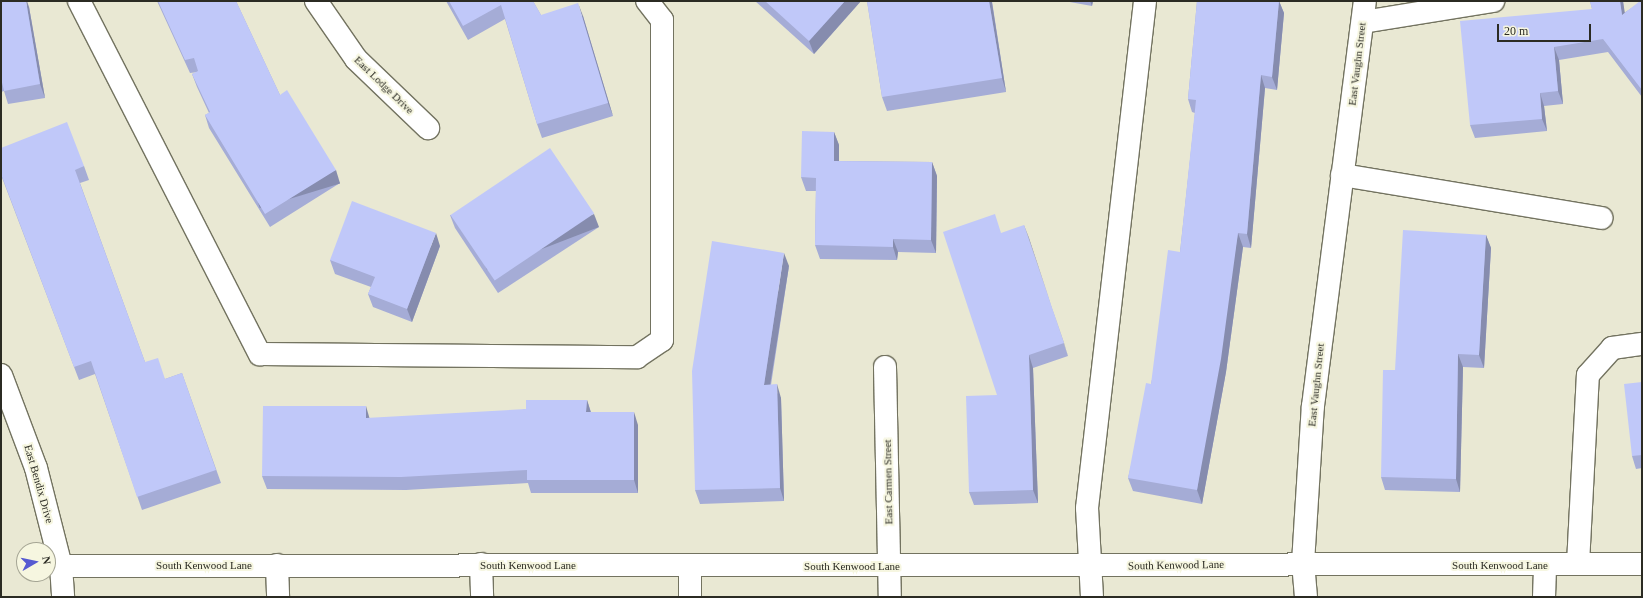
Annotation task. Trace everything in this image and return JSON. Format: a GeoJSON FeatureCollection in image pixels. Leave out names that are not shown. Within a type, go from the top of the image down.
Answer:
{"type":"FeatureCollection","features":[{"type":"Feature","properties":{"kind":"street"},"geometry":{"type":"LineString","coordinates":[[79,1],[260,354],[629,357],[637,357],[662,340],[662,20],[647,1]]}},
{"type":"Feature","properties":{"kind":"street","name":"East Lodge Drive"},"geometry":{"type":"LineString","coordinates":[[316,1],[356,60],[428,128]]}},
{"type":"Feature","properties":{"kind":"street"},"geometry":{"type":"LineString","coordinates":[[1092,597],[1089,566],[1087,508],[1145,1]]}},
{"type":"Feature","properties":{"kind":"street"},"geometry":{"type":"LineString","coordinates":[[1364,11],[1494,1]]}},
{"type":"Feature","properties":{"kind":"street","name":"East Vaughn Street"},"geometry":{"type":"LineString","coordinates":[[1306,597],[1302,563],[1313,406],[1364,11]]}},
{"type":"Feature","properties":{"kind":"street"},"geometry":{"type":"LineString","coordinates":[[1342,175],[1601,218]]}},
{"type":"Feature","properties":{"kind":"street"},"geometry":{"type":"LineString","coordinates":[[1578,564],[1588,375],[1612,348],[1642,344]]}},
{"type":"Feature","properties":{"kind":"street","name":"East Carmen Street"},"geometry":{"type":"LineString","coordinates":[[885,366],[890,597]]}},
{"type":"Feature","properties":{"kind":"street","name":"East Bendix Drive"},"geometry":{"type":"LineString","coordinates":[[1,375],[36,468],[61,566],[63,597]]}},
{"type":"Feature","properties":{"kind":"street","name":"South Kenwood Lane"},"geometry":{"type":"LineString","coordinates":[[61,566],[481,564],[690,566],[1089,566],[1302,563],[1544,565],[1642,564]]}},
{"type":"Feature","properties":{"kind":"street"},"geometry":{"type":"LineString","coordinates":[[481,564],[482,597]]}},
{"type":"Feature","properties":{"kind":"street"},"geometry":{"type":"LineString","coordinates":[[277,565],[278,597]]}},
{"type":"Feature","properties":{"kind":"street"},"geometry":{"type":"LineString","coordinates":[[1544,565],[1544,597]]}},
{"type":"Feature","properties":{"kind":"street"},"geometry":{"type":"LineString","coordinates":[[690,566],[690,597]]}},
{"type":"Feature","properties":{"kind":"building"},"geometry":{"type":"Polygon","coordinates":[[[1,1],[26,1],[40,84],[4,91],[1,78],[1,1]]]}},
{"type":"Feature","properties":{"kind":"building"},"geometry":{"type":"Polygon","coordinates":[[[158,1],[236,1],[280,95],[287,90],[336,170],[265,214],[205,115],[210,112],[192,74],[198,71],[194,58],[185,60],[158,1]]]}},
{"type":"Feature","properties":{"kind":"building"},"geometry":{"type":"Polygon","coordinates":[[[449,1],[533,1],[541,15],[578,3],[608,103],[537,124],[501,5],[463,26],[449,1]]]}},
{"type":"Feature","properties":{"kind":"building"},"geometry":{"type":"Polygon","coordinates":[[[765,1],[845,1],[809,41],[765,1]]]}},
{"type":"Feature","properties":{"kind":"building"},"geometry":{"type":"Polygon","coordinates":[[[867,1],[989,1],[1002,78],[882,97],[867,1]]]}},
{"type":"Feature","properties":{"kind":"building"},"geometry":{"type":"Polygon","coordinates":[[[1197,1],[1279,1],[1272,77],[1261,75],[1247,234],[1238,233],[1221,359],[1197,490],[1128,478],[1146,383],[1151,384],[1168,250],[1180,252],[1196,100],[1188,99],[1197,1]]]}},
{"type":"Feature","properties":{"kind":"building"},"geometry":{"type":"Polygon","coordinates":[[[1590,1],[1620,1],[1622,15],[1642,1],[1642,90],[1603,39],[1554,47],[1558,91],[1540,93],[1542,119],[1470,125],[1460,21],[1592,9],[1590,1]]]}},
{"type":"Feature","properties":{"kind":"building"},"geometry":{"type":"Polygon","coordinates":[[[67,122],[84,166],[75,170],[145,362],[158,358],[165,379],[182,373],[216,470],[137,497],[91,361],[74,367],[1,174],[1,148],[67,122]]]}},
{"type":"Feature","properties":{"kind":"building"},"geometry":{"type":"Polygon","coordinates":[[[802,131],[834,132],[834,161],[932,162],[931,240],[893,239],[893,247],[815,245],[816,178],[801,177],[802,131]]]}},
{"type":"Feature","properties":{"kind":"building"},"geometry":{"type":"Polygon","coordinates":[[[550,148],[594,213],[495,281],[451,215],[550,148]]]}},
{"type":"Feature","properties":{"kind":"building"},"geometry":{"type":"Polygon","coordinates":[[[352,201],[436,233],[407,309],[368,294],[375,277],[330,260],[352,201]]]}},
{"type":"Feature","properties":{"kind":"building"},"geometry":{"type":"Polygon","coordinates":[[[995,214],[1001,233],[1024,225],[1064,343],[1029,355],[1033,490],[969,492],[966,396],[997,395],[943,232],[995,214]]]}},
{"type":"Feature","properties":{"kind":"building"},"geometry":{"type":"Polygon","coordinates":[[[1403,230],[1486,235],[1479,355],[1458,354],[1456,479],[1381,477],[1383,370],[1395,370],[1403,230]]]}},
{"type":"Feature","properties":{"kind":"building"},"geometry":{"type":"Polygon","coordinates":[[[712,241],[784,253],[764,385],[777,384],[780,488],[695,490],[692,371],[712,241]]]}},
{"type":"Feature","properties":{"kind":"building"},"geometry":{"type":"Polygon","coordinates":[[[1642,382],[1642,455],[1632,456],[1624,384],[1642,382]]]}},
{"type":"Feature","properties":{"kind":"building"},"geometry":{"type":"Polygon","coordinates":[[[526,400],[587,400],[586,412],[634,412],[634,480],[527,480],[527,470],[401,477],[262,476],[263,406],[366,406],[366,418],[526,409],[526,400]]]}}]}
